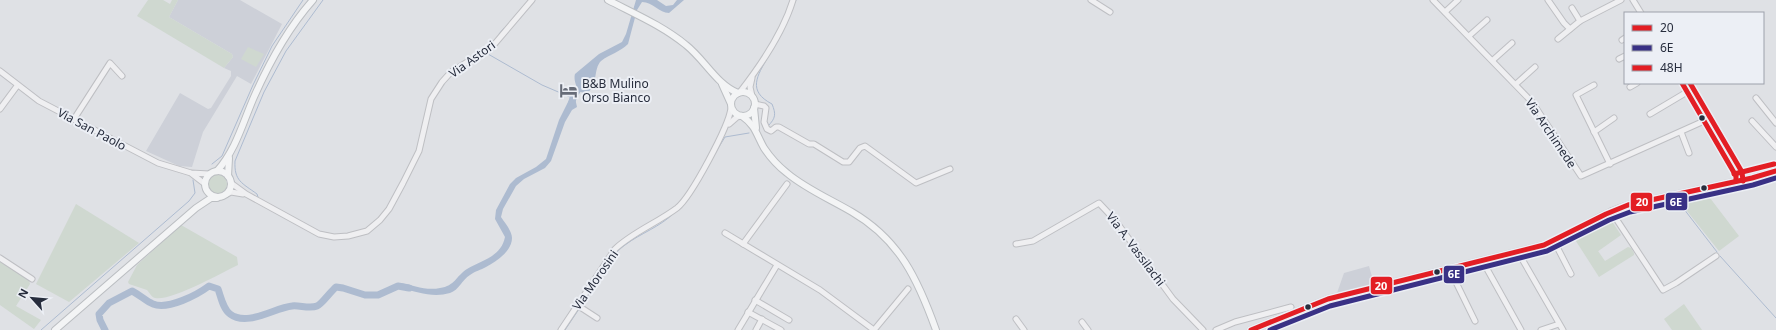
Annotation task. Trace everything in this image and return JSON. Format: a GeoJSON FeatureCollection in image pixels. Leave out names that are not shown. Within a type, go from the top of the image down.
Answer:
{"type":"FeatureCollection","features":[{"type":"Feature","properties":{"kind":"main road"},"geometry":{"type":"LineString","coordinates":[[196,208],[209,174],[217,171],[229,156],[267,71],[289,32],[313,0]]}},
{"type":"Feature","properties":{"kind":"main road"},"geometry":{"type":"LineString","coordinates":[[608,0],[647,20],[688,46],[722,84],[735,113],[742,116],[756,128]]}},
{"type":"Feature","properties":{"kind":"main road"},"geometry":{"type":"LineString","coordinates":[[722,84],[739,93]]}},
{"type":"Feature","properties":{"kind":"main road"},"geometry":{"type":"LineString","coordinates":[[731,106],[732,98],[739,93],[745,92],[752,96],[756,128],[767,152],[788,174],[807,187],[858,215],[888,240],[903,258],[916,279],[936,330]]}},
{"type":"Feature","properties":{"kind":"main road"},"geometry":{"type":"LineString","coordinates":[[742,116],[750,114],[754,106]]}},
{"type":"Feature","properties":{"kind":"main road"},"geometry":{"type":"LineString","coordinates":[[55,330],[196,208],[211,198],[217,198],[227,194],[231,183],[228,176],[229,156]]}},
{"type":"Feature","properties":{"kind":"main road"},"geometry":{"type":"LineString","coordinates":[[217,171],[228,176]]}},
{"type":"Feature","properties":{"kind":"main road"},"geometry":{"type":"LineString","coordinates":[[1251,330],[1328,299],[1518,252],[1554,241],[1611,211],[1635,203],[1776,171]]}},
{"type":"Feature","properties":{"kind":"main road"},"geometry":{"type":"LineString","coordinates":[[205,186],[210,195],[217,198]]}},
{"type":"Feature","properties":{"kind":"street","name":"Via Astori"},"geometry":{"type":"LineString","coordinates":[[246,194],[319,234],[334,237],[348,236],[367,230],[380,220],[389,209],[403,183],[419,151],[431,99],[442,82],[451,72],[492,47],[532,0]]}},
{"type":"Feature","properties":{"kind":"street"},"geometry":{"type":"LineString","coordinates":[[739,93],[752,77],[776,38],[789,12],[793,0]]}},
{"type":"Feature","properties":{"kind":"street"},"geometry":{"type":"LineString","coordinates":[[1091,0],[1110,12]]}},
{"type":"Feature","properties":{"kind":"street","name":"Via Archimede"},"geometry":{"type":"LineString","coordinates":[[1433,0],[1516,84],[1540,114],[1580,176],[1584,176],[1704,121]]}},
{"type":"Feature","properties":{"kind":"street"},"geometry":{"type":"LineString","coordinates":[[1445,12],[1458,0]]}},
{"type":"Feature","properties":{"kind":"street"},"geometry":{"type":"LineString","coordinates":[[1548,0],[1570,29]]}},
{"type":"Feature","properties":{"kind":"street"},"geometry":{"type":"LineString","coordinates":[[1558,39],[1580,21],[1621,0]]}},
{"type":"Feature","properties":{"kind":"street"},"geometry":{"type":"LineString","coordinates":[[1633,0],[1640,12]]}},
{"type":"Feature","properties":{"kind":"street"},"geometry":{"type":"LineString","coordinates":[[1572,8],[1580,21]]}},
{"type":"Feature","properties":{"kind":"street"},"geometry":{"type":"LineString","coordinates":[[1468,36],[1487,20]]}},
{"type":"Feature","properties":{"kind":"street"},"geometry":{"type":"LineString","coordinates":[[1493,60],[1512,43]]}},
{"type":"Feature","properties":{"kind":"street"},"geometry":{"type":"LineString","coordinates":[[1618,59],[1624,56]]}},
{"type":"Feature","properties":{"kind":"street"},"geometry":{"type":"LineString","coordinates":[[74,119],[110,63],[122,76]]}},
{"type":"Feature","properties":{"kind":"street"},"geometry":{"type":"LineString","coordinates":[[1516,84],[1535,67]]}},
{"type":"Feature","properties":{"kind":"street","name":"Via San Paolo"},"geometry":{"type":"LineString","coordinates":[[0,71],[17,86],[39,101],[158,163],[191,173],[209,174]]}},
{"type":"Feature","properties":{"kind":"street"},"geometry":{"type":"LineString","coordinates":[[752,77],[750,87],[752,96]]}},
{"type":"Feature","properties":{"kind":"street"},"geometry":{"type":"LineString","coordinates":[[1630,87],[1635,84]]}},
{"type":"Feature","properties":{"kind":"street"},"geometry":{"type":"LineString","coordinates":[[1683,84],[1736,176],[1736,181]]}},
{"type":"Feature","properties":{"kind":"street"},"geometry":{"type":"LineString","coordinates":[[1594,85],[1576,95],[1610,164]]}},
{"type":"Feature","properties":{"kind":"street"},"geometry":{"type":"LineString","coordinates":[[0,109],[17,86]]}},
{"type":"Feature","properties":{"kind":"street"},"geometry":{"type":"LineString","coordinates":[[1650,114],[1687,92]]}},
{"type":"Feature","properties":{"kind":"street"},"geometry":{"type":"LineString","coordinates":[[1756,98],[1776,122]]}},
{"type":"Feature","properties":{"kind":"street","name":"Via Morosini"},"geometry":{"type":"LineString","coordinates":[[725,128],[731,106]]}},
{"type":"Feature","properties":{"kind":"street"},"geometry":{"type":"LineString","coordinates":[[754,106],[764,106],[766,108],[764,122],[767,129],[771,131],[776,127],[779,127],[809,144],[819,147],[843,162],[849,162],[860,148],[865,146],[916,183],[950,169]]}},
{"type":"Feature","properties":{"kind":"street","name":"Via Morosini"},"geometry":{"type":"LineString","coordinates":[[561,330],[603,266],[624,241],[653,225],[678,207],[685,200],[725,128],[731,121],[742,116]]}},
{"type":"Feature","properties":{"kind":"street"},"geometry":{"type":"LineString","coordinates":[[1594,132],[1614,120]]}},
{"type":"Feature","properties":{"kind":"street"},"geometry":{"type":"LineString","coordinates":[[1752,121],[1776,147]]}},
{"type":"Feature","properties":{"kind":"street"},"geometry":{"type":"LineString","coordinates":[[1681,132],[1689,154]]}},
{"type":"Feature","properties":{"kind":"street","name":"Via San Paolo"},"geometry":{"type":"LineString","coordinates":[[191,173],[205,186]]}},
{"type":"Feature","properties":{"kind":"street"},"geometry":{"type":"LineString","coordinates":[[231,183],[246,194]]}},
{"type":"Feature","properties":{"kind":"street"},"geometry":{"type":"LineString","coordinates":[[742,244],[787,184]]}},
{"type":"Feature","properties":{"kind":"street"},"geometry":{"type":"LineString","coordinates":[[227,194],[235,192],[246,194]]}},
{"type":"Feature","properties":{"kind":"street","name":"Via A. Vassilachi"},"geometry":{"type":"LineString","coordinates":[[1016,244],[1033,241],[1099,203],[1115,220],[1173,299],[1203,330]]}},
{"type":"Feature","properties":{"kind":"street"},"geometry":{"type":"LineString","coordinates":[[1611,211],[1663,290],[1716,256]]}},
{"type":"Feature","properties":{"kind":"street"},"geometry":{"type":"LineString","coordinates":[[725,233],[820,290],[874,330],[908,289]]}},
{"type":"Feature","properties":{"kind":"street"},"geometry":{"type":"LineString","coordinates":[[1554,241],[1571,274]]}},
{"type":"Feature","properties":{"kind":"street"},"geometry":{"type":"LineString","coordinates":[[1518,252],[1563,330]]}},
{"type":"Feature","properties":{"kind":"street"},"geometry":{"type":"LineString","coordinates":[[0,258],[32,279]]}},
{"type":"Feature","properties":{"kind":"street"},"geometry":{"type":"LineString","coordinates":[[1482,260],[1520,330]]}},
{"type":"Feature","properties":{"kind":"street"},"geometry":{"type":"LineString","coordinates":[[738,330],[777,265]]}},
{"type":"Feature","properties":{"kind":"street"},"geometry":{"type":"LineString","coordinates":[[1449,268],[1475,321]]}},
{"type":"Feature","properties":{"kind":"street"},"geometry":{"type":"LineString","coordinates":[[755,300],[789,320]]}},
{"type":"Feature","properties":{"kind":"street"},"geometry":{"type":"LineString","coordinates":[[577,305],[597,318]]}},
{"type":"Feature","properties":{"kind":"street"},"geometry":{"type":"LineString","coordinates":[[1216,330],[1235,322],[1291,307]]}},
{"type":"Feature","properties":{"kind":"street"},"geometry":{"type":"LineString","coordinates":[[1275,311],[1278,318]]}},
{"type":"Feature","properties":{"kind":"street"},"geometry":{"type":"LineString","coordinates":[[748,312],[781,330]]}},
{"type":"Feature","properties":{"kind":"street"},"geometry":{"type":"LineString","coordinates":[[756,330],[762,319]]}},
{"type":"Feature","properties":{"kind":"street"},"geometry":{"type":"LineString","coordinates":[[1016,319],[1024,330]]}},
{"type":"Feature","properties":{"kind":"street"},"geometry":{"type":"LineString","coordinates":[[1082,322],[1088,330]]}},
{"type":"Feature","properties":{"kind":"street"},"geometry":{"type":"LineString","coordinates":[[1541,330],[1559,324]]}},
{"type":"Feature","properties":{"kind":"shaded area"},"geometry":{"type":"Polygon","coordinates":[[[148,0],[163,0],[170,4],[172,0],[178,0],[169,17],[232,54],[233,57],[224,68],[137,16],[148,0]]]}},
{"type":"Feature","properties":{"kind":"shaded area"},"geometry":{"type":"Polygon","coordinates":[[[178,0],[240,0],[282,24],[251,84],[237,76],[203,132],[192,167],[179,166],[146,151],[180,93],[208,109],[211,108],[231,76],[231,71],[224,68],[233,57],[232,54],[169,17],[178,0]]]}},
{"type":"Feature","properties":{"kind":"shaded area"},"geometry":{"type":"Polygon","coordinates":[[[248,47],[264,54],[256,67],[241,59],[248,47]]]}},
{"type":"Feature","properties":{"kind":"shaded area"},"geometry":{"type":"Polygon","coordinates":[[[217,174],[224,177],[227,184],[224,191],[217,194],[210,191],[207,184],[210,177],[217,174]]]}},
{"type":"Feature","properties":{"kind":"shaded area"},"geometry":{"type":"Polygon","coordinates":[[[1699,195],[1700,200],[1710,198],[1739,236],[1719,251],[1679,201],[1699,195]]]}},
{"type":"Feature","properties":{"kind":"shaded area"},"geometry":{"type":"Polygon","coordinates":[[[76,204],[139,243],[69,302],[36,284],[76,204]]]}},
{"type":"Feature","properties":{"kind":"shaded area"},"geometry":{"type":"Polygon","coordinates":[[[1607,220],[1613,223],[1621,235],[1598,251],[1605,261],[1628,247],[1631,248],[1634,255],[1599,277],[1574,238],[1607,220]]]}},
{"type":"Feature","properties":{"kind":"shaded area"},"geometry":{"type":"Polygon","coordinates":[[[181,225],[237,257],[238,265],[184,291],[162,298],[155,298],[147,290],[129,284],[128,282],[137,265],[181,225]]]}},
{"type":"Feature","properties":{"kind":"shaded area"},"geometry":{"type":"Polygon","coordinates":[[[0,261],[29,280],[30,284],[16,306],[41,320],[34,329],[0,305],[0,261]]]}},
{"type":"Feature","properties":{"kind":"shaded area"},"geometry":{"type":"Polygon","coordinates":[[[1369,266],[1374,284],[1337,293],[1344,273],[1369,266]]]}},
{"type":"Feature","properties":{"kind":"shaded area"},"geometry":{"type":"Polygon","coordinates":[[[1684,304],[1702,330],[1672,330],[1664,319],[1684,304]]]}},
{"type":"Feature","properties":{"kind":"water"},"geometry":{"type":"Polygon","coordinates":[[[636,0],[657,0],[666,6],[673,5],[677,0],[684,0],[669,13],[665,13],[646,2],[642,2],[637,10],[628,44],[601,61],[597,68],[593,86],[588,92],[581,92],[576,84],[575,74],[599,54],[622,42],[626,34],[636,0]]]}},
{"type":"Feature","properties":{"kind":"water"},"geometry":{"type":"Polygon","coordinates":[[[571,96],[575,98],[577,107],[572,110],[565,122],[551,161],[545,168],[524,179],[516,186],[503,209],[501,217],[510,230],[512,238],[509,247],[503,256],[484,268],[474,272],[456,290],[450,293],[431,295],[401,288],[400,283],[430,289],[445,287],[452,283],[467,269],[495,254],[503,244],[505,237],[495,219],[496,210],[510,184],[516,178],[536,167],[546,159],[559,120],[571,96]]]}},
{"type":"Feature","properties":{"kind":"waterway"},"geometry":{"type":"LineString","coordinates":[[212,164],[222,156],[272,46],[303,0]]}},
{"type":"Feature","properties":{"kind":"waterway"},"geometry":{"type":"LineString","coordinates":[[258,197],[257,194],[240,181],[236,173],[235,161],[264,92],[286,51],[323,0]]}},
{"type":"Feature","properties":{"kind":"waterway"},"geometry":{"type":"LineString","coordinates":[[781,35],[796,0]]}},
{"type":"Feature","properties":{"kind":"waterway"},"geometry":{"type":"LineString","coordinates":[[516,15],[527,2]]}},
{"type":"Feature","properties":{"kind":"waterway"},"geometry":{"type":"LineString","coordinates":[[507,26],[514,17]]}},
{"type":"Feature","properties":{"kind":"waterway"},"geometry":{"type":"LineString","coordinates":[[499,34],[504,28]]}},
{"type":"Feature","properties":{"kind":"waterway"},"geometry":{"type":"LineString","coordinates":[[489,46],[496,39]]}},
{"type":"Feature","properties":{"kind":"waterway"},"geometry":{"type":"LineString","coordinates":[[488,54],[542,85],[570,97]]}},
{"type":"Feature","properties":{"kind":"waterway"},"geometry":{"type":"LineString","coordinates":[[768,57],[760,71],[756,83],[759,94],[772,104],[774,111],[773,121],[768,126]]}},
{"type":"Feature","properties":{"kind":"waterway"},"geometry":{"type":"LineString","coordinates":[[571,105],[574,95],[583,83]]}},
{"type":"Feature","properties":{"kind":"waterway"},"geometry":{"type":"LineString","coordinates":[[714,155],[725,137],[749,133]]}},
{"type":"Feature","properties":{"kind":"waterway"},"geometry":{"type":"LineString","coordinates":[[41,330],[189,201],[195,193],[193,180]]}},
{"type":"Feature","properties":{"kind":"waterway"},"geometry":{"type":"LineString","coordinates":[[1677,200],[1717,252]]}},
{"type":"Feature","properties":{"kind":"waterway"},"geometry":{"type":"LineString","coordinates":[[582,305],[602,272],[619,250],[669,218],[674,213]]}},
{"type":"Feature","properties":{"kind":"waterway"},"geometry":{"type":"LineString","coordinates":[[1720,256],[1776,318]]}},
{"type":"Feature","properties":{"kind":"waterway"},"geometry":{"type":"LineString","coordinates":[[105,330],[99,314],[109,303],[132,291],[148,302],[166,305],[182,301],[209,286],[218,289],[224,306],[230,314],[244,319],[261,316],[285,307],[317,306],[336,287],[365,295],[378,295],[398,286],[409,288]]}},
{"type":"Feature","properties":{"kind":"waterway"},"geometry":{"type":"LineString","coordinates":[[565,330],[579,309]]}},
{"type":"Feature","properties":{"kind":"transit line","name":"20"},"geometry":{"type":"LineString","coordinates":[[1683,84],[1736,176],[1736,181]]}},
{"type":"Feature","properties":{"kind":"transit line","name":"48H"},"geometry":{"type":"LineString","coordinates":[[1691,84],[1742,172],[1743,181]]}},
{"type":"Feature","properties":{"kind":"transit line","name":"48H"},"geometry":{"type":"LineString","coordinates":[[1734,174],[1774,164]]}},
{"type":"Feature","properties":{"kind":"transit line","name":"20"},"geometry":{"type":"LineString","coordinates":[[1251,330],[1328,299],[1544,245],[1606,214],[1628,205],[1752,178],[1776,171]]}},
{"type":"Feature","properties":{"kind":"transit line","name":"6E"},"geometry":{"type":"LineString","coordinates":[[1270,330],[1330,306],[1547,251],[1609,220],[1630,212],[1753,185],[1776,178]]}},
{"type":"Feature","properties":{"kind":"place","name":"B&B Mulino Orso Bianco"},"geometry":{"type":"Point","coordinates":[569,90]}}]}
